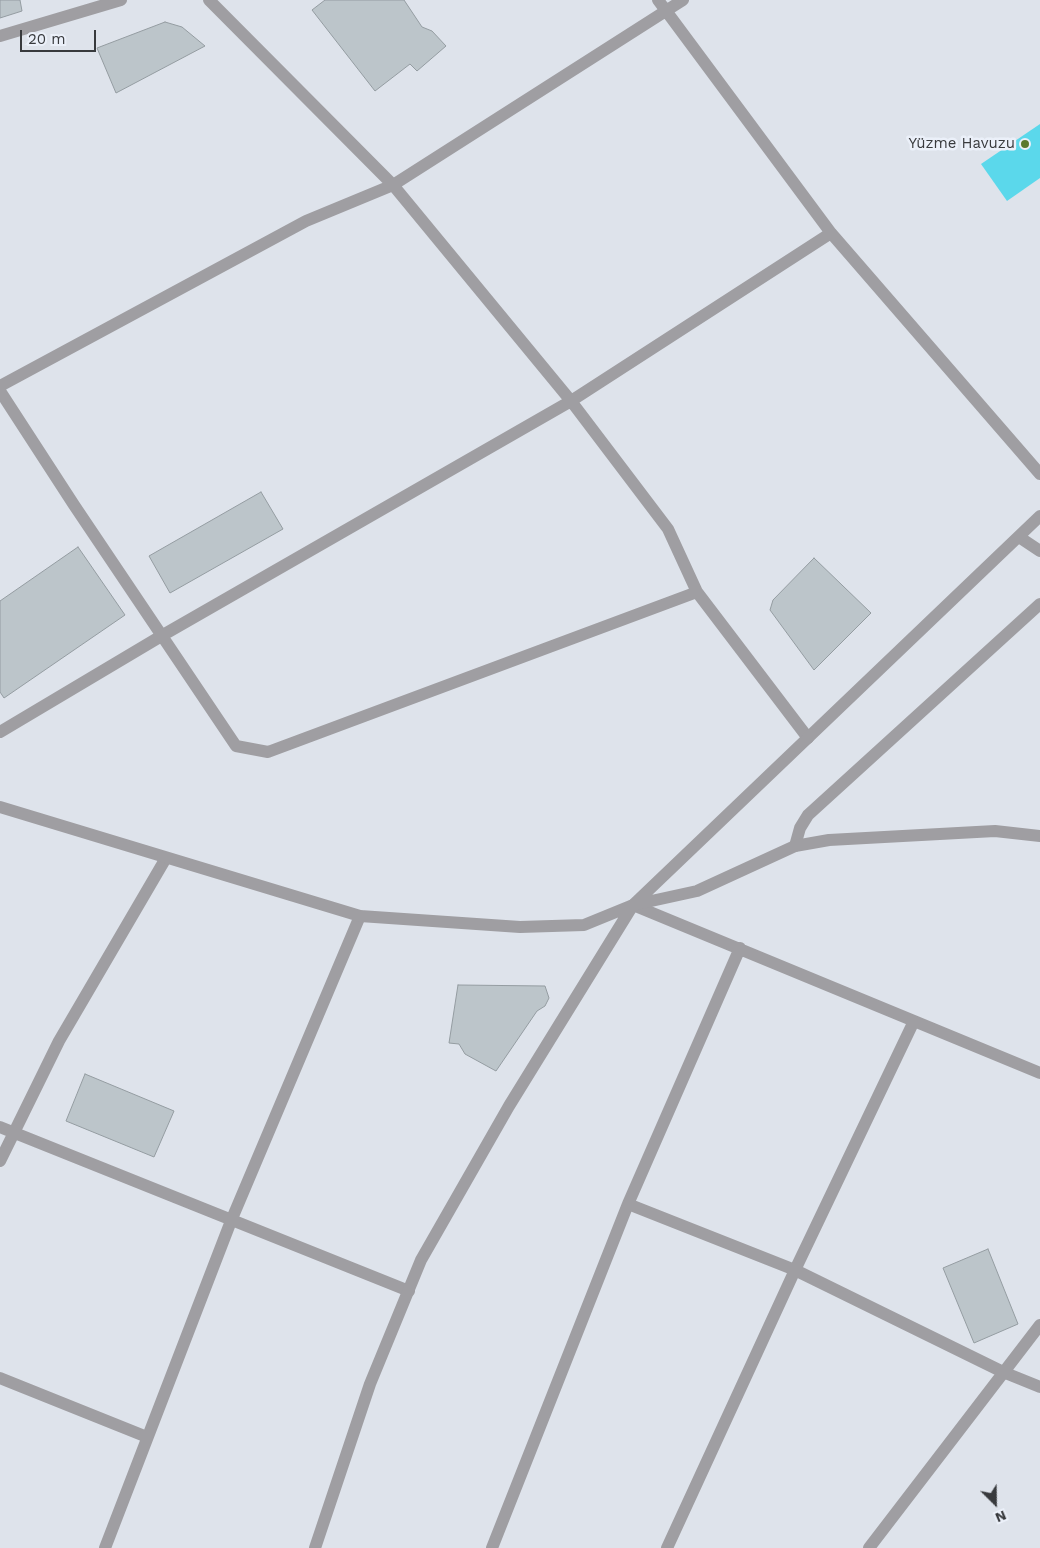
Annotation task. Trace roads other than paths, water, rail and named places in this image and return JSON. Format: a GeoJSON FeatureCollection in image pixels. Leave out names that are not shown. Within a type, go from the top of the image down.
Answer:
{"type":"FeatureCollection","features":[{"type":"Feature","properties":{"kind":"street"},"geometry":{"type":"LineString","coordinates":[[0,36],[121,0]]}},
{"type":"Feature","properties":{"kind":"street"},"geometry":{"type":"LineString","coordinates":[[658,0],[831,233],[1040,474]]}},
{"type":"Feature","properties":{"kind":"street"},"geometry":{"type":"LineString","coordinates":[[0,386],[306,221],[393,185],[683,0]]}},
{"type":"Feature","properties":{"kind":"street"},"geometry":{"type":"LineString","coordinates":[[216,2],[393,185],[571,401],[668,530],[697,592],[808,738]]}},
{"type":"Feature","properties":{"kind":"street"},"geometry":{"type":"LineString","coordinates":[[0,732],[163,635],[571,401],[831,233]]}},
{"type":"Feature","properties":{"kind":"street"},"geometry":{"type":"LineString","coordinates":[[0,391],[236,746],[268,752],[697,592]]}},
{"type":"Feature","properties":{"kind":"street"},"geometry":{"type":"LineString","coordinates":[[315,1548],[370,1384],[421,1260],[508,1106],[633,905],[1040,516]]}},
{"type":"Feature","properties":{"kind":"street"},"geometry":{"type":"LineString","coordinates":[[1019,537],[1040,551]]}},
{"type":"Feature","properties":{"kind":"street"},"geometry":{"type":"LineString","coordinates":[[795,846],[800,828],[808,815],[1040,604]]}},
{"type":"Feature","properties":{"kind":"street"},"geometry":{"type":"LineString","coordinates":[[0,807],[360,916],[520,927],[584,925],[633,905],[697,891],[795,846],[829,840],[995,831],[1040,836]]}},
{"type":"Feature","properties":{"kind":"street"},"geometry":{"type":"LineString","coordinates":[[0,1161],[58,1041],[166,858]]}},
{"type":"Feature","properties":{"kind":"street"},"geometry":{"type":"LineString","coordinates":[[633,905],[1040,1073]]}},
{"type":"Feature","properties":{"kind":"street"},"geometry":{"type":"LineString","coordinates":[[105,1548],[231,1221],[360,916]]}},
{"type":"Feature","properties":{"kind":"street"},"geometry":{"type":"LineString","coordinates":[[492,1548],[628,1204],[740,948]]}},
{"type":"Feature","properties":{"kind":"street"},"geometry":{"type":"LineString","coordinates":[[667,1548],[795,1270],[914,1021]]}},
{"type":"Feature","properties":{"kind":"street"},"geometry":{"type":"LineString","coordinates":[[0,1127],[409,1291]]}},
{"type":"Feature","properties":{"kind":"street"},"geometry":{"type":"LineString","coordinates":[[628,1204],[795,1270],[1004,1372],[1040,1387]]}},
{"type":"Feature","properties":{"kind":"street"},"geometry":{"type":"LineString","coordinates":[[869,1548],[1040,1325]]}},
{"type":"Feature","properties":{"kind":"street"},"geometry":{"type":"LineString","coordinates":[[0,1378],[147,1437]]}},
{"type":"Feature","properties":{"kind":"water","name":"Yüzme Havuzu"},"geometry":{"type":"Polygon","coordinates":[[[1040,124],[1040,178],[1007,201],[981,164],[1040,124]]]}},
{"type":"Feature","properties":{"kind":"place","name":"Yüzme Havuzu"},"geometry":{"type":"Point","coordinates":[1025,144]}}]}
